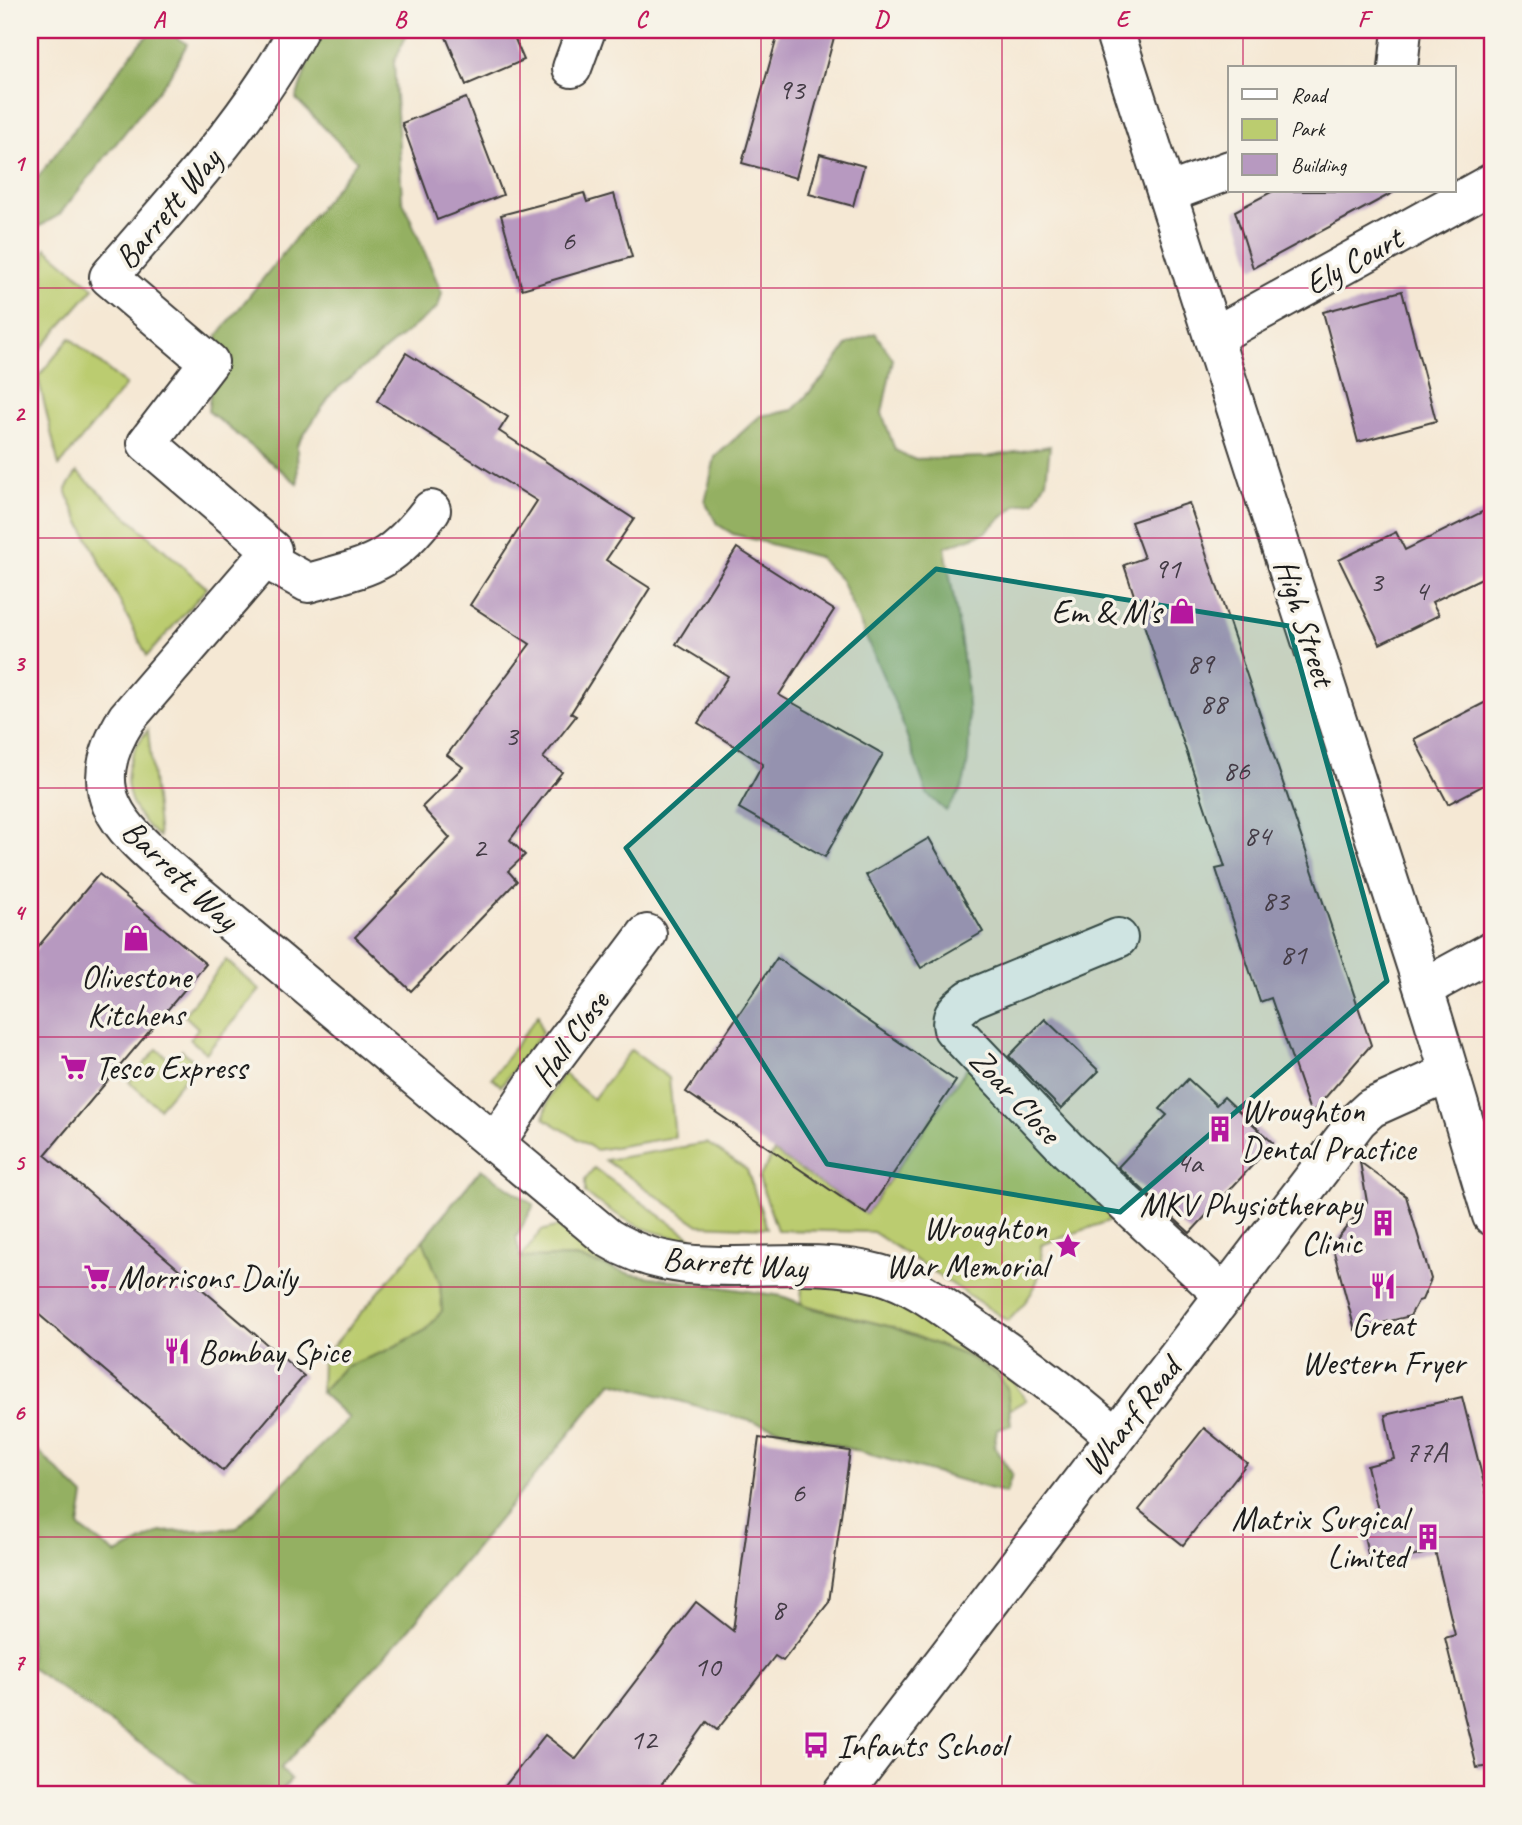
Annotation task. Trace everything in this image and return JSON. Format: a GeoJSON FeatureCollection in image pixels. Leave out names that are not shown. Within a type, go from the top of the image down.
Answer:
{"type":"FeatureCollection","features":[{"type":"Feature","properties":{"kind":"street","name":"Barrett Way"},"geometry":{"type":"LineString","coordinates":[[298,30],[279,66],[248,111],[109,277],[209,362],[146,443],[272,550],[120,729],[105,765],[105,788],[111,806],[124,826],[165,866],[608,1238],[644,1256],[707,1267],[796,1265],[878,1273],[917,1289],[1066,1394],[1114,1436]]}},
{"type":"Feature","properties":{"kind":"street"},"geometry":{"type":"LineString","coordinates":[[572,68],[586,30]]}},
{"type":"Feature","properties":{"kind":"street","name":"High Street"},"geometry":{"type":"LineString","coordinates":[[1114,30],[1424,988],[1492,1216]]}},
{"type":"Feature","properties":{"kind":"street"},"geometry":{"type":"LineString","coordinates":[[1398,66],[1402,30]]}},
{"type":"Feature","properties":{"kind":"street"},"geometry":{"type":"LineString","coordinates":[[1168,193],[1228,171]]}},
{"type":"Feature","properties":{"kind":"street","name":"Ely Court"},"geometry":{"type":"LineString","coordinates":[[1213,337],[1492,183]]}},
{"type":"Feature","properties":{"kind":"street"},"geometry":{"type":"LineString","coordinates":[[265,559],[308,583],[350,571],[384,559],[408,540],[430,510]]}},
{"type":"Feature","properties":{"kind":"street","name":"Hall Close"},"geometry":{"type":"LineString","coordinates":[[495,1144],[540,1076],[647,934]]}},
{"type":"Feature","properties":{"kind":"street","name":"Zoar Close"},"geometry":{"type":"LineString","coordinates":[[1118,938],[970,999],[955,1012],[951,1022],[953,1029],[1068,1150],[1224,1295]]}},
{"type":"Feature","properties":{"kind":"street"},"geometry":{"type":"LineString","coordinates":[[1424,988],[1492,951]]}},
{"type":"Feature","properties":{"kind":"street","name":"Wharf Road"},"geometry":{"type":"LineString","coordinates":[[842,1795],[1114,1436],[1366,1112],[1449,1073]]}},
{"type":"Feature","properties":{"kind":"highlighted area"},"geometry":{"type":"Polygon","coordinates":[[[936,569],[1289,626],[1387,981],[1120,1212],[827,1164],[626,848],[936,569]]]}},
{"type":"Feature","properties":{"kind":"green space"},"geometry":{"type":"Polygon","coordinates":[[[154,30],[164,30],[187,44],[169,77],[59,215],[38,227],[30,210],[30,183],[35,181],[139,44],[154,30]]]}},
{"type":"Feature","properties":{"kind":"green space"},"geometry":{"type":"Polygon","coordinates":[[[319,30],[409,30],[394,62],[402,199],[442,293],[438,307],[332,393],[297,445],[298,484],[208,411],[218,335],[357,161],[296,99],[319,30]]]}},
{"type":"Feature","properties":{"kind":"green space"},"geometry":{"type":"Polygon","coordinates":[[[46,248],[94,288],[36,354],[46,248]]]}},
{"type":"Feature","properties":{"kind":"green space"},"geometry":{"type":"Polygon","coordinates":[[[875,333],[893,359],[882,413],[895,450],[913,459],[987,457],[1050,446],[1046,481],[1035,501],[1017,505],[984,533],[945,547],[965,670],[969,738],[967,766],[961,789],[946,811],[927,794],[897,708],[841,580],[818,557],[733,534],[717,524],[705,502],[715,457],[760,416],[793,410],[824,377],[848,344],[875,333]]]}},
{"type":"Feature","properties":{"kind":"green space"},"geometry":{"type":"Polygon","coordinates":[[[70,338],[126,385],[59,466],[38,377],[70,338]]]}},
{"type":"Feature","properties":{"kind":"green space"},"geometry":{"type":"Polygon","coordinates":[[[77,472],[207,588],[147,656],[71,504],[66,489],[77,472]]]}},
{"type":"Feature","properties":{"kind":"green space"},"geometry":{"type":"Polygon","coordinates":[[[148,730],[159,837],[137,813],[128,786],[131,758],[148,730]]]}},
{"type":"Feature","properties":{"kind":"green space"},"geometry":{"type":"Polygon","coordinates":[[[226,960],[260,990],[206,1053],[190,1039],[198,1028],[184,1015],[226,960]]]}},
{"type":"Feature","properties":{"kind":"green space"},"geometry":{"type":"Polygon","coordinates":[[[538,1015],[542,1033],[501,1086],[492,1078],[538,1015]]]}},
{"type":"Feature","properties":{"kind":"green space"},"geometry":{"type":"Polygon","coordinates":[[[157,1049],[171,1061],[182,1050],[197,1064],[159,1108],[129,1082],[157,1049]]]}},
{"type":"Feature","properties":{"kind":"green space"},"geometry":{"type":"Polygon","coordinates":[[[631,1050],[669,1078],[675,1137],[596,1150],[544,1118],[549,1097],[563,1073],[593,1099],[631,1050]]]}},
{"type":"Feature","properties":{"kind":"green space"},"geometry":{"type":"Polygon","coordinates":[[[969,1065],[1117,1218],[1041,1245],[1040,1268],[1035,1287],[1008,1321],[873,1232],[777,1230],[759,1178],[774,1152],[866,1214],[969,1065]]]}},
{"type":"Feature","properties":{"kind":"green space"},"geometry":{"type":"Polygon","coordinates":[[[707,1143],[747,1170],[767,1228],[699,1225],[605,1160],[707,1143]]]}},
{"type":"Feature","properties":{"kind":"green space"},"geometry":{"type":"Polygon","coordinates":[[[594,1168],[697,1242],[637,1225],[585,1193],[585,1180],[594,1168]]]}},
{"type":"Feature","properties":{"kind":"green space"},"geometry":{"type":"Polygon","coordinates":[[[481,1169],[534,1205],[516,1238],[521,1258],[575,1257],[631,1274],[782,1296],[815,1309],[892,1327],[969,1357],[997,1374],[1007,1388],[1011,1425],[997,1430],[994,1446],[1012,1474],[1006,1493],[612,1382],[409,1629],[281,1768],[291,1779],[278,1795],[214,1795],[30,1667],[30,1443],[84,1496],[79,1527],[116,1554],[161,1532],[237,1528],[349,1418],[321,1392],[344,1367],[386,1351],[426,1330],[442,1311],[440,1283],[423,1240],[481,1169]]]}},
{"type":"Feature","properties":{"kind":"green space"},"geometry":{"type":"Polygon","coordinates":[[[558,1226],[595,1257],[615,1269],[575,1257],[521,1258],[541,1231],[558,1226]]]}},
{"type":"Feature","properties":{"kind":"green space"},"geometry":{"type":"Polygon","coordinates":[[[423,1240],[440,1283],[442,1311],[426,1330],[386,1351],[344,1367],[321,1392],[322,1359],[423,1240]]]}},
{"type":"Feature","properties":{"kind":"green space"},"geometry":{"type":"Polygon","coordinates":[[[802,1284],[846,1287],[895,1297],[986,1356],[1012,1380],[1026,1400],[1009,1410],[1007,1388],[969,1357],[892,1327],[801,1304],[802,1284]]]}},
{"type":"Feature","properties":{"kind":"building"},"geometry":{"type":"Polygon","coordinates":[[[443,30],[511,30],[524,60],[466,85],[443,30]]]}},
{"type":"Feature","properties":{"kind":"building"},"geometry":{"type":"Polygon","coordinates":[[[779,30],[836,30],[796,178],[742,163],[779,30]]]}},
{"type":"Feature","properties":{"kind":"building"},"geometry":{"type":"Polygon","coordinates":[[[466,98],[503,195],[437,220],[402,123],[466,98]]]}},
{"type":"Feature","properties":{"kind":"building"},"geometry":{"type":"Polygon","coordinates":[[[820,154],[864,166],[853,206],[809,194],[820,154]]]}},
{"type":"Feature","properties":{"kind":"building"},"geometry":{"type":"Polygon","coordinates":[[[1271,192],[1394,192],[1253,268],[1235,211],[1271,192]]]}},
{"type":"Feature","properties":{"kind":"building"},"geometry":{"type":"Polygon","coordinates":[[[584,193],[587,202],[614,194],[632,257],[522,289],[501,215],[584,193]]]}},
{"type":"Feature","properties":{"kind":"building"},"geometry":{"type":"Polygon","coordinates":[[[1402,291],[1436,421],[1358,442],[1323,312],[1402,291]]]}},
{"type":"Feature","properties":{"kind":"building"},"geometry":{"type":"Polygon","coordinates":[[[406,353],[508,417],[499,431],[634,519],[606,560],[650,588],[571,713],[576,716],[543,758],[562,772],[510,840],[525,855],[508,871],[517,881],[411,991],[355,937],[450,838],[422,807],[463,767],[447,755],[530,644],[470,605],[537,501],[377,401],[406,353]]]}},
{"type":"Feature","properties":{"kind":"building"},"geometry":{"type":"Polygon","coordinates":[[[1189,503],[1371,1045],[1311,1114],[1271,998],[1260,1002],[1216,869],[1225,867],[1124,565],[1144,558],[1131,522],[1189,503]]]}},
{"type":"Feature","properties":{"kind":"building"},"geometry":{"type":"Polygon","coordinates":[[[1492,507],[1492,573],[1432,602],[1439,615],[1380,644],[1339,560],[1396,532],[1405,550],[1492,507]]]}},
{"type":"Feature","properties":{"kind":"building"},"geometry":{"type":"Polygon","coordinates":[[[737,548],[834,610],[779,695],[883,754],[825,857],[739,808],[763,764],[698,723],[728,676],[676,644],[737,548]]]}},
{"type":"Feature","properties":{"kind":"building"},"geometry":{"type":"Polygon","coordinates":[[[1492,699],[1492,781],[1448,804],[1414,739],[1492,699]]]}},
{"type":"Feature","properties":{"kind":"building"},"geometry":{"type":"Polygon","coordinates":[[[929,838],[983,932],[921,968],[866,875],[929,838]]]}},
{"type":"Feature","properties":{"kind":"building"},"geometry":{"type":"Polygon","coordinates":[[[99,874],[206,964],[45,1155],[304,1376],[223,1471],[30,1307],[30,956],[99,874]]]}},
{"type":"Feature","properties":{"kind":"building"},"geometry":{"type":"Polygon","coordinates":[[[777,958],[956,1081],[866,1214],[686,1092],[777,958]]]}},
{"type":"Feature","properties":{"kind":"building"},"geometry":{"type":"Polygon","coordinates":[[[1045,1019],[1099,1071],[1061,1109],[1009,1056],[1045,1019]]]}},
{"type":"Feature","properties":{"kind":"building"},"geometry":{"type":"Polygon","coordinates":[[[1188,1079],[1216,1105],[1224,1097],[1273,1143],[1190,1233],[1118,1167],[1167,1115],[1160,1109],[1188,1079]]]}},
{"type":"Feature","properties":{"kind":"building"},"geometry":{"type":"Polygon","coordinates":[[[1360,1162],[1406,1196],[1431,1279],[1422,1300],[1418,1301],[1410,1316],[1355,1330],[1332,1245],[1367,1202],[1360,1162]]]}},
{"type":"Feature","properties":{"kind":"building"},"geometry":{"type":"Polygon","coordinates":[[[1462,1397],[1492,1515],[1492,1766],[1477,1768],[1445,1638],[1455,1635],[1435,1551],[1371,1567],[1361,1522],[1380,1518],[1367,1466],[1394,1459],[1385,1415],[1462,1397]]]}},
{"type":"Feature","properties":{"kind":"building"},"geometry":{"type":"Polygon","coordinates":[[[1204,1428],[1247,1463],[1183,1545],[1139,1510],[1204,1428]]]}},
{"type":"Feature","properties":{"kind":"building"},"geometry":{"type":"Polygon","coordinates":[[[759,1438],[850,1451],[829,1602],[783,1661],[775,1656],[717,1730],[707,1722],[654,1795],[498,1795],[545,1735],[576,1759],[696,1602],[733,1631],[759,1438]]]}},
{"type":"Feature","properties":{"kind":"place","name":"Em & M's"},"geometry":{"type":"Point","coordinates":[1182,611]}},
{"type":"Feature","properties":{"kind":"place","name":"Olivestone Kitchens"},"geometry":{"type":"Point","coordinates":[136,938]}},
{"type":"Feature","properties":{"kind":"place","name":"Tesco Express"},"geometry":{"type":"Point","coordinates":[74,1067]}},
{"type":"Feature","properties":{"kind":"place","name":"Wroughton Dental Practice"},"geometry":{"type":"Point","coordinates":[1220,1129]}},
{"type":"Feature","properties":{"kind":"place","name":"MKV Physiotherapy Clinic"},"geometry":{"type":"Point","coordinates":[1383,1223]}},
{"type":"Feature","properties":{"kind":"place","name":"Wroughton War Memorial"},"geometry":{"type":"Point","coordinates":[1068,1246]}},
{"type":"Feature","properties":{"kind":"place","name":"Morrisons Daily"},"geometry":{"type":"Point","coordinates":[97,1277]}},
{"type":"Feature","properties":{"kind":"place","name":"Great Western Fryer"},"geometry":{"type":"Point","coordinates":[1383,1286]}},
{"type":"Feature","properties":{"kind":"place","name":"Bombay Spice"},"geometry":{"type":"Point","coordinates":[177,1351]}},
{"type":"Feature","properties":{"kind":"place","name":"Matrix Surgical Limited"},"geometry":{"type":"Point","coordinates":[1428,1537]}},
{"type":"Feature","properties":{"kind":"place","name":"Infants School"},"geometry":{"type":"Point","coordinates":[816,1745]}}]}
